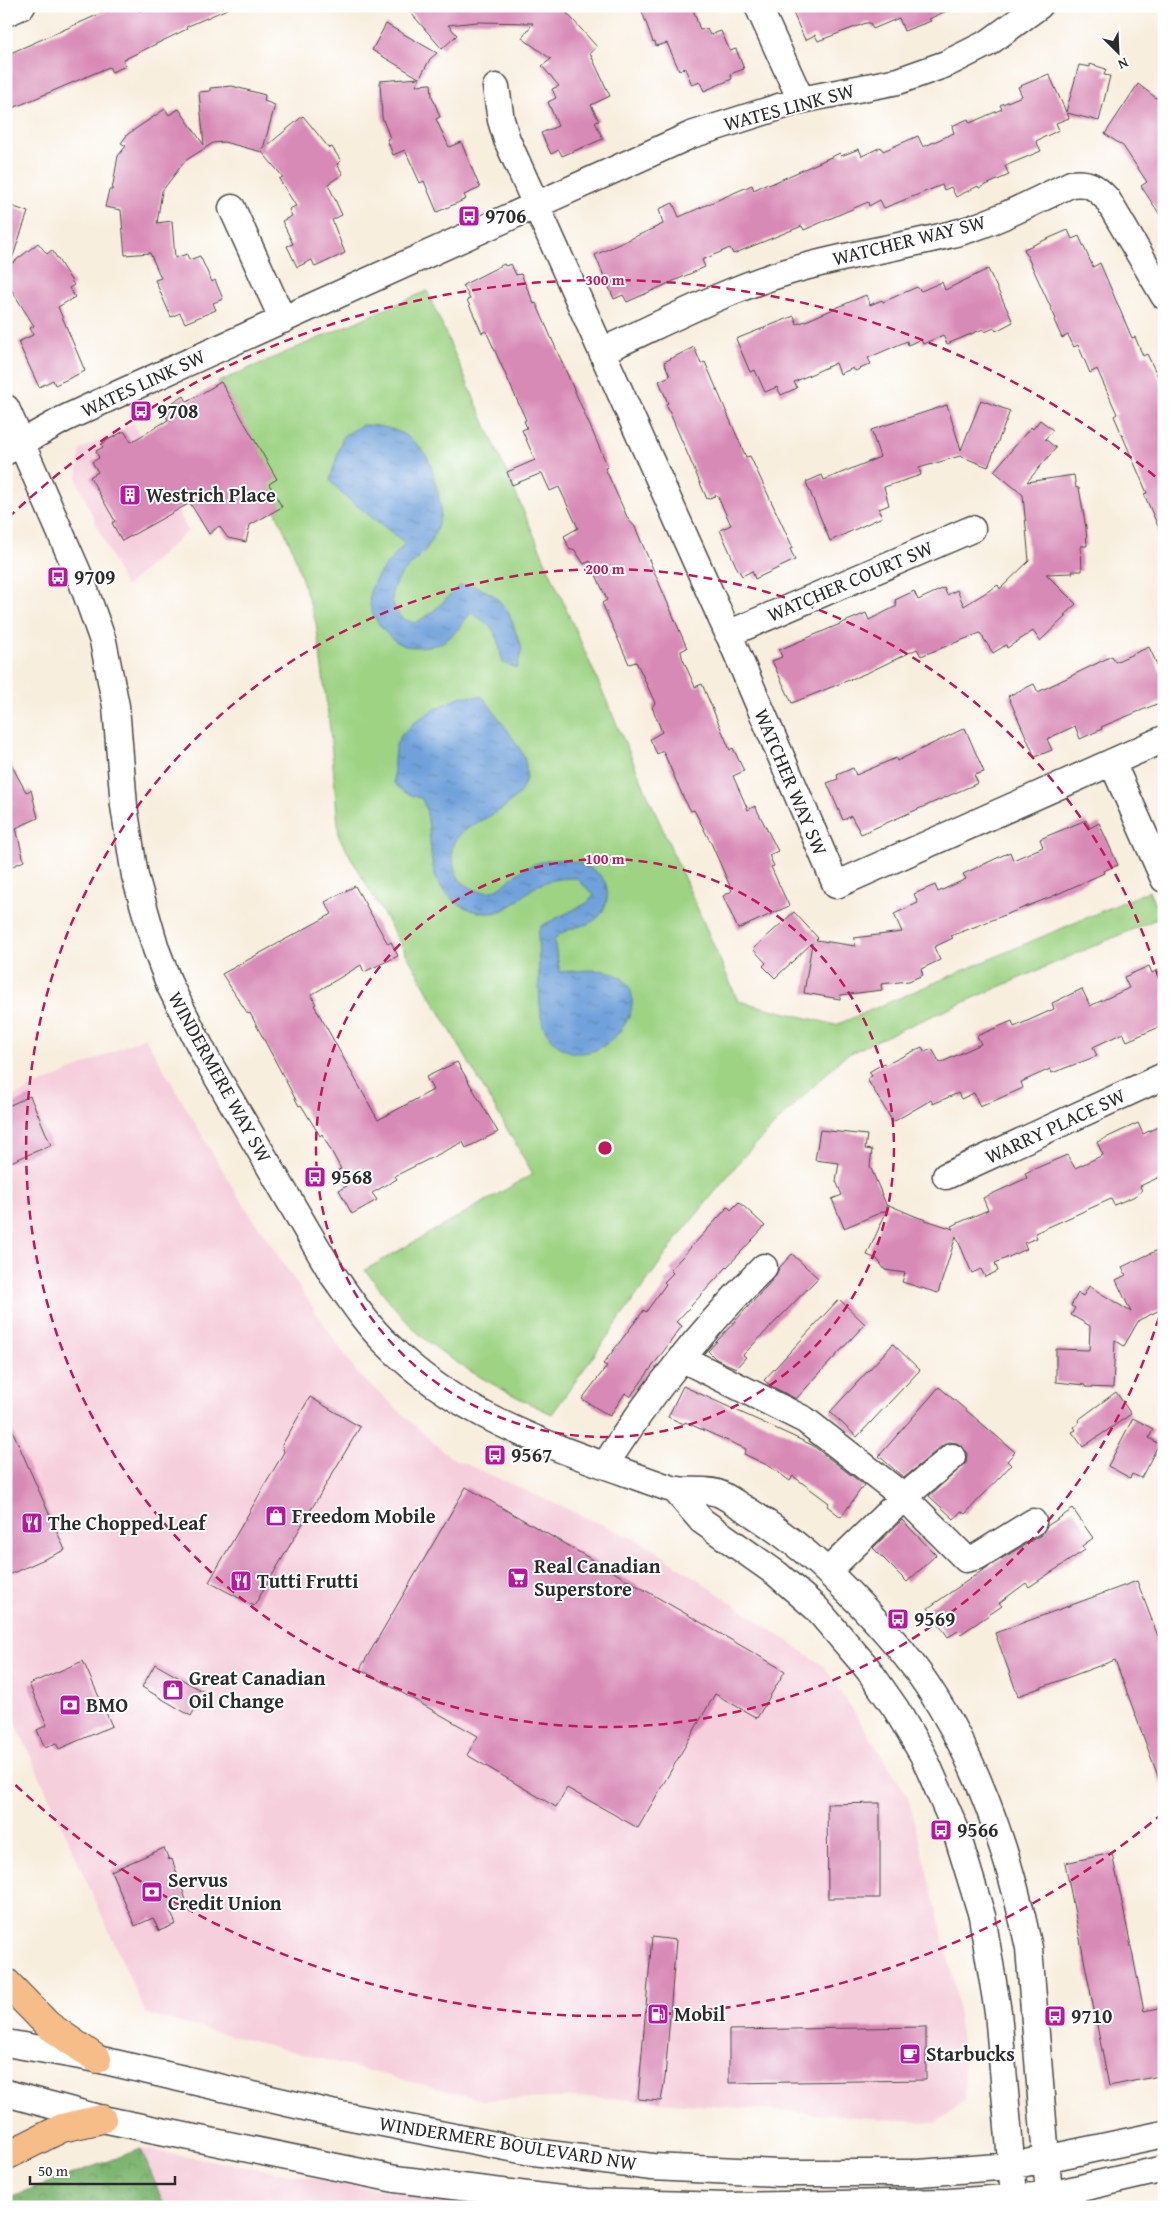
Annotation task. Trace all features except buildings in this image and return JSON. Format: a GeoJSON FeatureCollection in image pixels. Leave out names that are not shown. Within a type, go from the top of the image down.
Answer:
{"type":"FeatureCollection","features":[{"type":"Feature","properties":{"kind":"main road"},"geometry":{"type":"LineString","coordinates":[[6,1982],[48,2024],[97,2060]]}},
{"type":"Feature","properties":{"kind":"main road"},"geometry":{"type":"LineString","coordinates":[[6,2156],[62,2128],[102,2119]]}},
{"type":"Feature","properties":{"kind":"street"},"geometry":{"type":"LineString","coordinates":[[6,14],[22,6]]}},
{"type":"Feature","properties":{"kind":"street"},"geometry":{"type":"LineString","coordinates":[[758,6],[801,100]]}},
{"type":"Feature","properties":{"kind":"street","name":"WATES LINK SW"},"geometry":{"type":"LineString","coordinates":[[14,447],[99,403],[691,135],[801,100],[920,75],[988,43],[1039,6]]}},
{"type":"Feature","properties":{"kind":"street"},"geometry":{"type":"LineString","coordinates":[[496,87],[501,120],[507,140],[536,206]]}},
{"type":"Feature","properties":{"kind":"street","name":"WATCHER WAY SW"},"geometry":{"type":"LineString","coordinates":[[602,351],[748,286],[788,271],[821,261],[962,231],[994,220],[1071,184],[1084,182],[1096,187],[1106,199],[1164,296]]}},
{"type":"Feature","properties":{"kind":"street","name":"WATCHER WAY SW"},"geometry":{"type":"LineString","coordinates":[[536,206],[728,634],[836,885],[1164,739]]}},
{"type":"Feature","properties":{"kind":"street"},"geometry":{"type":"LineString","coordinates":[[232,208],[283,320]]}},
{"type":"Feature","properties":{"kind":"street","name":"WINDERMERE WAY SW"},"geometry":{"type":"LineString","coordinates":[[6,408],[14,447],[82,582],[103,641],[116,706],[124,806],[135,876],[156,949],[170,986],[206,1058],[333,1275],[363,1317],[387,1344],[415,1370],[454,1399],[537,1441],[676,1490],[718,1493],[782,1532],[828,1571],[876,1618],[926,1684],[966,1755],[997,1831],[1021,1910],[1029,1948],[1050,2201]]}},
{"type":"Feature","properties":{"kind":"street","name":"WATCHER COURT SW"},"geometry":{"type":"LineString","coordinates":[[728,634],[972,529]]}},
{"type":"Feature","properties":{"kind":"street"},"geometry":{"type":"LineString","coordinates":[[1112,762],[1164,879]]}},
{"type":"Feature","properties":{"kind":"street","name":"WARRY PLACE SW"},"geometry":{"type":"LineString","coordinates":[[946,1176],[1164,1076]]}},
{"type":"Feature","properties":{"kind":"street"},"geometry":{"type":"LineString","coordinates":[[605,1465],[638,1414],[681,1358],[725,1306],[764,1267]]}},
{"type":"Feature","properties":{"kind":"street"},"geometry":{"type":"LineString","coordinates":[[681,1358],[805,1420],[904,1497],[966,1559],[978,1556],[1033,1522]]}},
{"type":"Feature","properties":{"kind":"street"},"geometry":{"type":"LineString","coordinates":[[828,1571],[904,1497],[952,1457]]}},
{"type":"Feature","properties":{"kind":"street"},"geometry":{"type":"LineString","coordinates":[[676,1490],[702,1521],[777,1574],[816,1608],[873,1676],[896,1709],[923,1755],[955,1828],[982,1916],[998,2012],[1014,2202]]}},
{"type":"Feature","properties":{"kind":"street","name":"WINDERMERE BOULEVARD NW"},"geometry":{"type":"LineString","coordinates":[[6,2044],[97,2060],[370,2121],[526,2151],[652,2167],[778,2173],[891,2173],[1011,2166],[1164,2134]]}},
{"type":"Feature","properties":{"kind":"street","name":"WINDERMERE BOULEVARD NW"},"geometry":{"type":"LineString","coordinates":[[6,2093],[102,2119],[395,2179],[586,2202],[726,2206],[1050,2201],[1164,2169]]}},
{"type":"Feature","properties":{"kind":"shaded area"},"geometry":{"type":"Polygon","coordinates":[[[133,423],[188,531],[125,587],[77,481],[80,450],[133,423]]]}},
{"type":"Feature","properties":{"kind":"shaded area"},"geometry":{"type":"Polygon","coordinates":[[[145,1037],[234,1190],[357,1373],[450,1457],[646,1544],[824,1666],[908,1796],[956,1990],[966,2099],[936,2123],[591,2097],[483,2100],[146,2014],[6,1701],[6,1100],[145,1037]]]}},
{"type":"Feature","properties":{"kind":"shaded area"},"geometry":{"type":"Polygon","coordinates":[[[141,2149],[489,2207],[165,2207],[141,2149]]]}},
{"type":"Feature","properties":{"kind":"green space"},"geometry":{"type":"Polygon","coordinates":[[[427,291],[738,1001],[836,1025],[1149,891],[1161,917],[844,1056],[744,1156],[679,1236],[552,1414],[476,1375],[422,1337],[397,1311],[365,1270],[533,1174],[339,837],[330,729],[316,623],[292,548],[218,382],[427,291]]]}},
{"type":"Feature","properties":{"kind":"green space"},"geometry":{"type":"Polygon","coordinates":[[[141,2149],[165,2207],[6,2207],[6,2198],[141,2149]]]}},
{"type":"Feature","properties":{"kind":"water"},"geometry":{"type":"Polygon","coordinates":[[[362,425],[389,428],[405,435],[419,446],[430,464],[439,500],[439,520],[431,542],[397,581],[393,589],[392,598],[398,614],[408,621],[415,623],[430,614],[460,586],[476,586],[495,596],[509,613],[522,649],[517,668],[503,663],[497,638],[492,628],[471,613],[448,639],[438,644],[424,647],[408,647],[400,644],[388,635],[378,623],[371,608],[370,593],[372,586],[375,579],[405,543],[342,494],[330,480],[343,436],[362,425]]]}},
{"type":"Feature","properties":{"kind":"water"},"geometry":{"type":"Polygon","coordinates":[[[461,696],[483,697],[523,754],[526,779],[520,793],[509,804],[467,829],[457,838],[452,850],[453,863],[459,879],[475,890],[488,892],[504,885],[530,866],[557,860],[566,860],[584,865],[603,878],[607,888],[607,900],[601,914],[590,923],[564,932],[554,941],[560,972],[608,971],[628,986],[632,1003],[627,1021],[614,1038],[597,1049],[578,1053],[559,1046],[543,1025],[539,996],[538,934],[541,926],[587,903],[594,895],[576,878],[564,878],[537,886],[511,905],[497,912],[480,912],[462,906],[447,894],[437,880],[432,861],[428,817],[422,799],[404,792],[394,783],[395,753],[400,737],[420,718],[461,696]]]}},
{"type":"Feature","properties":{"kind":"place","name":"9706"},"geometry":{"type":"Point","coordinates":[469,216]}},
{"type":"Feature","properties":{"kind":"place","name":"9708"},"geometry":{"type":"Point","coordinates":[141,411]}},
{"type":"Feature","properties":{"kind":"place","name":"Westrich Place"},"geometry":{"type":"Point","coordinates":[130,495]}},
{"type":"Feature","properties":{"kind":"place","name":"9709"},"geometry":{"type":"Point","coordinates":[58,577]}},
{"type":"Feature","properties":{"kind":"place","name":"9568"},"geometry":{"type":"Point","coordinates":[315,1177]}},
{"type":"Feature","properties":{"kind":"place","name":"9567"},"geometry":{"type":"Point","coordinates":[495,1455]}},
{"type":"Feature","properties":{"kind":"place","name":"Freedom Mobile"},"geometry":{"type":"Point","coordinates":[276,1516]}},
{"type":"Feature","properties":{"kind":"place","name":"The Chopped Leaf"},"geometry":{"type":"Point","coordinates":[32,1523]}},
{"type":"Feature","properties":{"kind":"place","name":"Real Canadian Superstore"},"geometry":{"type":"Point","coordinates":[518,1578]}},
{"type":"Feature","properties":{"kind":"place","name":"Tutti Frutti"},"geometry":{"type":"Point","coordinates":[241,1581]}},
{"type":"Feature","properties":{"kind":"place","name":"9569"},"geometry":{"type":"Point","coordinates":[898,1619]}},
{"type":"Feature","properties":{"kind":"place","name":"Great Canadian Oil Change"},"geometry":{"type":"Point","coordinates":[173,1690]}},
{"type":"Feature","properties":{"kind":"place","name":"BMO"},"geometry":{"type":"Point","coordinates":[70,1705]}},
{"type":"Feature","properties":{"kind":"place","name":"9566"},"geometry":{"type":"Point","coordinates":[941,1830]}},
{"type":"Feature","properties":{"kind":"place","name":"Servus Credit Union"},"geometry":{"type":"Point","coordinates":[152,1892]}},
{"type":"Feature","properties":{"kind":"place","name":"Mobil"},"geometry":{"type":"Point","coordinates":[658,2014]}},
{"type":"Feature","properties":{"kind":"place","name":"9710"},"geometry":{"type":"Point","coordinates":[1055,2016]}},
{"type":"Feature","properties":{"kind":"place","name":"Starbucks"},"geometry":{"type":"Point","coordinates":[910,2054]}}]}
